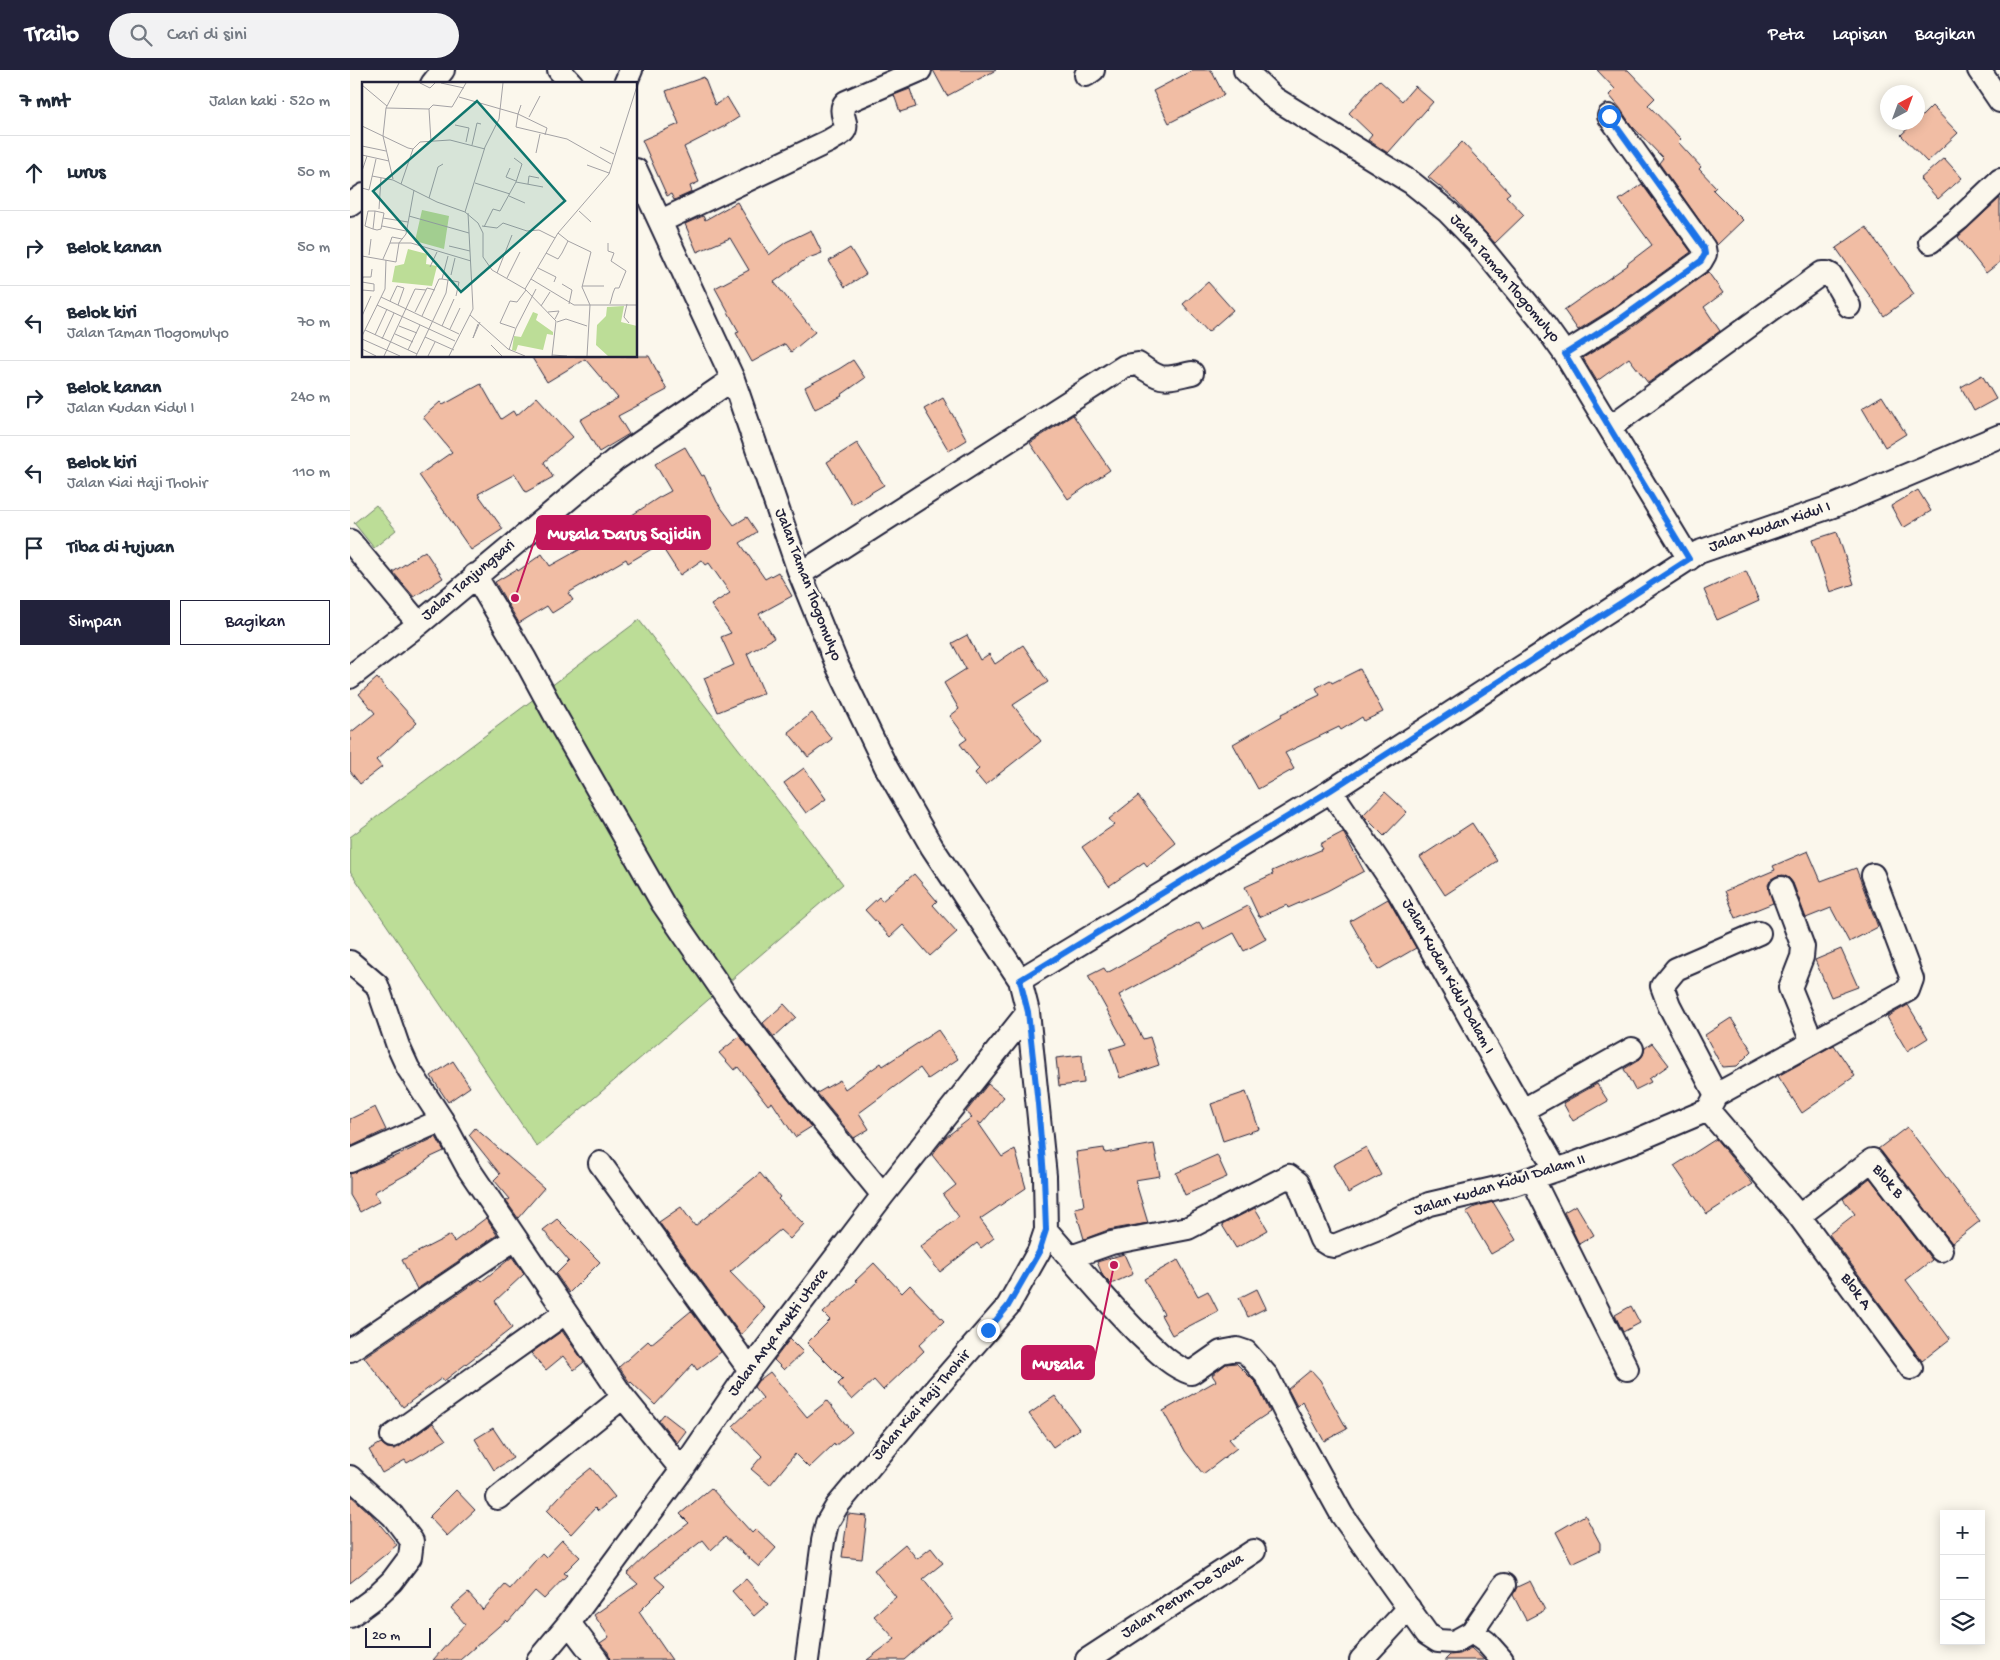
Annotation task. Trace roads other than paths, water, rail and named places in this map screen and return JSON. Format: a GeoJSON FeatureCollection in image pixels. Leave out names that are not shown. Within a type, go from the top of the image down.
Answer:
{"type":"FeatureCollection","features":[{"type":"Feature","properties":{"kind":"street"},"geometry":{"type":"LineString","coordinates":[[434,82],[443,70]]}},
{"type":"Feature","properties":{"kind":"street"},"geometry":{"type":"LineString","coordinates":[[559,70],[570,82]]}},
{"type":"Feature","properties":{"kind":"street"},"geometry":{"type":"LineString","coordinates":[[626,82],[631,70]]}},
{"type":"Feature","properties":{"kind":"street"},"geometry":{"type":"LineString","coordinates":[[661,221],[829,141],[844,131],[842,106],[846,102],[920,70]]}},
{"type":"Feature","properties":{"kind":"street"},"geometry":{"type":"LineString","coordinates":[[1979,70],[2000,101]]}},
{"type":"Feature","properties":{"kind":"street","name":"Jalan Taman Tlogomulyo"},"geometry":{"type":"LineString","coordinates":[[1256,74],[1274,98],[1412,183],[1448,212],[1477,242],[1540,319],[1565,354],[1689,559]]}},
{"type":"Feature","properties":{"kind":"street"},"geometry":{"type":"LineString","coordinates":[[1565,354],[1619,320],[1694,267],[1705,254],[1704,248],[1609,116]]}},
{"type":"Feature","properties":{"kind":"street","name":"Jalan Taman Tlogomulyo"},"geometry":{"type":"LineString","coordinates":[[638,174],[733,379],[800,574],[838,666],[886,767],[932,847],[1020,980]]}},
{"type":"Feature","properties":{"kind":"street"},"geometry":{"type":"LineString","coordinates":[[1930,242],[1959,219],[2000,180]]}},
{"type":"Feature","properties":{"kind":"street"},"geometry":{"type":"LineString","coordinates":[[350,205],[362,196]]}},
{"type":"Feature","properties":{"kind":"street"},"geometry":{"type":"LineString","coordinates":[[1610,427],[1822,273],[1831,275],[1849,306]]}},
{"type":"Feature","properties":{"kind":"street"},"geometry":{"type":"LineString","coordinates":[[800,574],[1124,366],[1138,364],[1157,377],[1164,379],[1192,373]]}},
{"type":"Feature","properties":{"kind":"street","name":"Jalan Tanjungsari"},"geometry":{"type":"LineString","coordinates":[[350,677],[419,624],[475,575],[615,460],[733,379]]}},
{"type":"Feature","properties":{"kind":"street","name":"Jalan Kudan Kidul I"},"geometry":{"type":"LineString","coordinates":[[1020,980],[1331,790],[1699,552],[1836,505],[2000,436]]}},
{"type":"Feature","properties":{"kind":"street"},"geometry":{"type":"LineString","coordinates":[[350,541],[419,624]]}},
{"type":"Feature","properties":{"kind":"street"},"geometry":{"type":"LineString","coordinates":[[475,575],[525,659],[663,904],[731,1003],[883,1195]]}},
{"type":"Feature","properties":{"kind":"street","name":"Jalan Kudan Kidul Dalam I"},"geometry":{"type":"LineString","coordinates":[[1331,790],[1399,892],[1556,1170]]}},
{"type":"Feature","properties":{"kind":"street","name":"Jalan Kudan Kidul Dalam II"},"geometry":{"type":"LineString","coordinates":[[1071,1258],[1111,1242],[1188,1228],[1289,1176],[1298,1183],[1322,1240],[1329,1246],[1334,1246],[1383,1226],[1429,1204],[1532,1178],[1636,1141],[1712,1102],[1812,1042],[1908,990],[1912,979],[1873,875]]}},
{"type":"Feature","properties":{"kind":"street"},"geometry":{"type":"LineString","coordinates":[[1781,888],[1803,947],[1802,957],[1790,988],[1812,1042]]}},
{"type":"Feature","properties":{"kind":"street","name":"Blok A"},"geometry":{"type":"LineString","coordinates":[[1759,933],[1676,969],[1662,986],[1668,1005],[1712,1102],[1911,1368]]}},
{"type":"Feature","properties":{"kind":"street"},"geometry":{"type":"LineString","coordinates":[[350,962],[377,985],[398,1046],[408,1068],[442,1120],[468,1168],[623,1397],[682,1470]]}},
{"type":"Feature","properties":{"kind":"street","name":"Jalan Kiai Haji Thohir"},"geometry":{"type":"LineString","coordinates":[[807,1660],[827,1523],[837,1506],[876,1459],[1008,1306],[1039,1252],[1046,1230],[1044,1167],[1028,1012],[1020,980]]}},
{"type":"Feature","properties":{"kind":"street","name":"Jalan Arya Mukti Utara"},"geometry":{"type":"LineString","coordinates":[[538,1660],[569,1624],[682,1470],[750,1370],[883,1195],[1028,1012]]}},
{"type":"Feature","properties":{"kind":"street"},"geometry":{"type":"LineString","coordinates":[[1523,1110],[1632,1049]]}},
{"type":"Feature","properties":{"kind":"street"},"geometry":{"type":"LineString","coordinates":[[350,1161],[442,1120]]}},
{"type":"Feature","properties":{"kind":"street","name":"Blok B"},"geometry":{"type":"LineString","coordinates":[[1799,1216],[1872,1160],[1941,1250]]}},
{"type":"Feature","properties":{"kind":"street"},"geometry":{"type":"LineString","coordinates":[[600,1163],[750,1370]]}},
{"type":"Feature","properties":{"kind":"street"},"geometry":{"type":"LineString","coordinates":[[1532,1178],[1627,1369]]}},
{"type":"Feature","properties":{"kind":"street"},"geometry":{"type":"LineString","coordinates":[[1046,1230],[1116,1312],[1160,1354],[1181,1369],[1191,1373],[1221,1352],[1237,1348],[1246,1352],[1267,1376],[1342,1515],[1427,1634],[1434,1639],[1454,1642],[1472,1632],[1504,1585]]}},
{"type":"Feature","properties":{"kind":"street"},"geometry":{"type":"LineString","coordinates":[[350,1350],[515,1239]]}},
{"type":"Feature","properties":{"kind":"street"},"geometry":{"type":"LineString","coordinates":[[392,1436],[565,1313]]}},
{"type":"Feature","properties":{"kind":"street"},"geometry":{"type":"LineString","coordinates":[[498,1498],[623,1397]]}},
{"type":"Feature","properties":{"kind":"street"},"geometry":{"type":"LineString","coordinates":[[350,1477],[394,1516],[412,1541],[410,1557],[392,1581],[350,1616]]}},
{"type":"Feature","properties":{"kind":"street","name":"Jalan Perum De Java"},"geometry":{"type":"LineString","coordinates":[[1087,1660],[1254,1551]]}},
{"type":"Feature","properties":{"kind":"street"},"geometry":{"type":"LineString","coordinates":[[1361,1660],[1409,1608]]}},
{"type":"Feature","properties":{"kind":"street"},"geometry":{"type":"LineString","coordinates":[[569,1624],[597,1660]]}},
{"type":"Feature","properties":{"kind":"street"},"geometry":{"type":"LineString","coordinates":[[1472,1632],[1486,1642],[1502,1660]]}},
{"type":"Feature","properties":{"kind":"place","name":"Musala Darus Sojidin"},"geometry":{"type":"Point","coordinates":[515,598]}},
{"type":"Feature","properties":{"kind":"place","name":"Musala"},"geometry":{"type":"Point","coordinates":[1114,1265]}}]}
